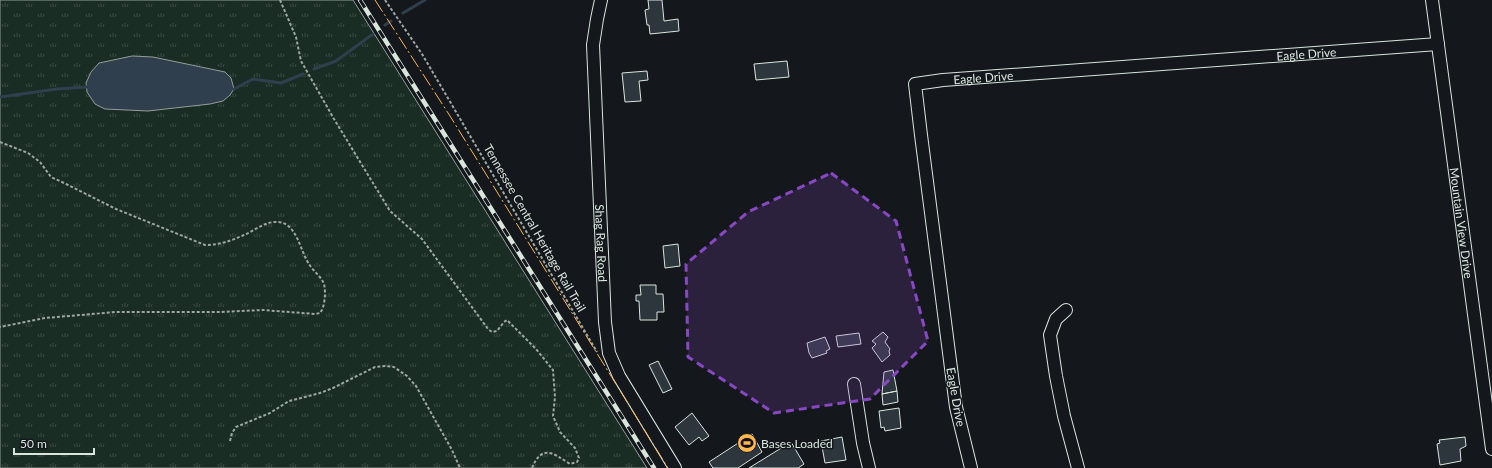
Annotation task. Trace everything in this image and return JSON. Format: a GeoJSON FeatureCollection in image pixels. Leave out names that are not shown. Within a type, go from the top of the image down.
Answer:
{"type":"FeatureCollection","features":[{"type":"Feature","properties":{"kind":"street","name":"Shag Rag Road"},"geometry":{"type":"LineString","coordinates":[[602,0],[593,45],[605,322],[609,353],[619,376],[675,468]]}},
{"type":"Feature","properties":{"kind":"street","name":"Mountain View Drive"},"geometry":{"type":"LineString","coordinates":[[1432,0],[1492,450]]}},
{"type":"Feature","properties":{"kind":"street","name":"Eagle Drive"},"geometry":{"type":"LineString","coordinates":[[971,468],[956,407],[915,84],[943,80],[1438,44]]}},
{"type":"Feature","properties":{"kind":"street"},"geometry":{"type":"LineString","coordinates":[[1066,310],[1056,319],[1050,335],[1064,416],[1078,468]]}},
{"type":"Feature","properties":{"kind":"street"},"geometry":{"type":"LineString","coordinates":[[854,384],[863,443],[869,468]]}},
{"type":"Feature","properties":{"kind":"path"},"geometry":{"type":"LineString","coordinates":[[280,0],[296,37],[301,61],[334,119],[390,211],[422,239],[488,330],[492,332],[497,331],[507,320],[536,349],[553,370],[555,397],[552,408],[553,416],[560,432],[575,448],[579,458],[577,462],[570,464],[554,454],[543,453],[538,456],[532,468]]}},
{"type":"Feature","properties":{"kind":"path","name":"Tennessee Central Heritage Rail Trail"},"geometry":{"type":"LineString","coordinates":[[385,0],[422,54],[600,357]]}},
{"type":"Feature","properties":{"kind":"path"},"geometry":{"type":"LineString","coordinates":[[0,142],[28,153],[40,162],[51,176],[64,183],[116,209],[205,245],[217,245],[230,241],[271,222],[279,222],[287,225],[295,233],[304,257],[310,267],[323,282],[325,289],[323,309],[320,313],[315,314],[263,310],[220,312],[116,312],[45,318],[0,326]]}},
{"type":"Feature","properties":{"kind":"path"},"geometry":{"type":"LineString","coordinates":[[230,441],[232,433],[236,428],[270,413],[289,401],[320,393],[375,367],[386,366],[394,367],[407,376],[416,386],[452,450],[460,468]]}},
{"type":"Feature","properties":{"kind":"highlighted area"},"geometry":{"type":"Polygon","coordinates":[[[831,173],[896,221],[928,341],[870,399],[774,413],[688,357],[686,264],[748,212],[831,173]]]}},
{"type":"Feature","properties":{"kind":"green space"},"geometry":{"type":"Polygon","coordinates":[[[0,0],[353,0],[647,468],[0,468],[0,0]]]}},
{"type":"Feature","properties":{"kind":"water"},"geometry":{"type":"Polygon","coordinates":[[[132,56],[153,57],[225,72],[231,78],[234,89],[223,101],[210,104],[148,111],[105,109],[95,104],[87,92],[86,83],[91,72],[99,63],[132,56]]]}},
{"type":"Feature","properties":{"kind":"building"},"geometry":{"type":"Polygon","coordinates":[[[648,0],[662,0],[664,21],[678,19],[679,31],[650,34],[645,10],[649,9],[648,0]]]}},
{"type":"Feature","properties":{"kind":"building"},"geometry":{"type":"Polygon","coordinates":[[[787,61],[789,77],[756,80],[754,64],[787,61]]]}},
{"type":"Feature","properties":{"kind":"building"},"geometry":{"type":"Polygon","coordinates":[[[647,71],[648,80],[639,81],[641,101],[625,102],[622,73],[647,71]]]}},
{"type":"Feature","properties":{"kind":"building"},"geometry":{"type":"Polygon","coordinates":[[[678,244],[680,266],[665,268],[663,246],[678,244]]]}},
{"type":"Feature","properties":{"kind":"building"},"geometry":{"type":"Polygon","coordinates":[[[640,285],[656,285],[656,294],[663,294],[664,312],[657,312],[657,320],[640,320],[639,301],[636,301],[636,295],[641,295],[640,285]]]}},
{"type":"Feature","properties":{"kind":"building"},"geometry":{"type":"Polygon","coordinates":[[[883,332],[888,337],[885,342],[890,349],[890,355],[882,362],[872,348],[876,344],[872,341],[883,332]]]}},
{"type":"Feature","properties":{"kind":"building"},"geometry":{"type":"Polygon","coordinates":[[[859,333],[861,344],[838,347],[836,336],[859,333]]]}},
{"type":"Feature","properties":{"kind":"building"},"geometry":{"type":"Polygon","coordinates":[[[825,337],[830,349],[826,351],[827,353],[812,358],[809,353],[807,343],[825,337]]]}},
{"type":"Feature","properties":{"kind":"building"},"geometry":{"type":"Polygon","coordinates":[[[658,361],[672,389],[663,393],[649,365],[658,361]]]}},
{"type":"Feature","properties":{"kind":"building"},"geometry":{"type":"Polygon","coordinates":[[[893,370],[897,391],[882,394],[884,372],[893,370]]]}},
{"type":"Feature","properties":{"kind":"building"},"geometry":{"type":"Polygon","coordinates":[[[897,391],[898,402],[883,405],[882,394],[897,391]]]}},
{"type":"Feature","properties":{"kind":"building"},"geometry":{"type":"Polygon","coordinates":[[[899,408],[901,428],[885,431],[884,427],[881,428],[879,411],[899,408]]]}},
{"type":"Feature","properties":{"kind":"building"},"geometry":{"type":"Polygon","coordinates":[[[692,413],[709,436],[702,441],[699,437],[689,445],[675,427],[692,413]]]}},
{"type":"Feature","properties":{"kind":"building","name":"Bases Loaded"},"geometry":{"type":"Polygon","coordinates":[[[752,434],[762,452],[738,468],[713,468],[709,462],[752,434]]]}},
{"type":"Feature","properties":{"kind":"building"},"geometry":{"type":"Polygon","coordinates":[[[842,437],[846,460],[825,463],[821,441],[842,437]]]}},
{"type":"Feature","properties":{"kind":"building"},"geometry":{"type":"Polygon","coordinates":[[[1465,437],[1466,446],[1460,449],[1461,461],[1440,465],[1437,444],[1440,443],[1439,440],[1465,437]]]}},
{"type":"Feature","properties":{"kind":"building","name":"Bases Loaded"},"geometry":{"type":"Polygon","coordinates":[[[791,442],[804,464],[798,468],[749,468],[791,442]]]}},
{"type":"Feature","properties":{"kind":"waterway"},"geometry":{"type":"LineString","coordinates":[[403,13],[425,0]]}},
{"type":"Feature","properties":{"kind":"waterway"},"geometry":{"type":"LineString","coordinates":[[385,25],[391,21]]}},
{"type":"Feature","properties":{"kind":"waterway"},"geometry":{"type":"LineString","coordinates":[[314,69],[336,61],[373,34]]}},
{"type":"Feature","properties":{"kind":"waterway"},"geometry":{"type":"LineString","coordinates":[[234,89],[253,79],[281,83],[303,74]]}},
{"type":"Feature","properties":{"kind":"waterway"},"geometry":{"type":"LineString","coordinates":[[0,97],[57,89],[87,87]]}},
{"type":"Feature","properties":{"kind":"railway"},"geometry":{"type":"LineString","coordinates":[[360,0],[654,468]]}},
{"type":"Feature","properties":{"kind":"power"},"geometry":{"type":"LineString","coordinates":[[375,0],[450,116],[668,468]]}},
{"type":"Feature","properties":{"kind":"place","name":"Bases Loaded"},"geometry":{"type":"Point","coordinates":[747,443]}}]}
